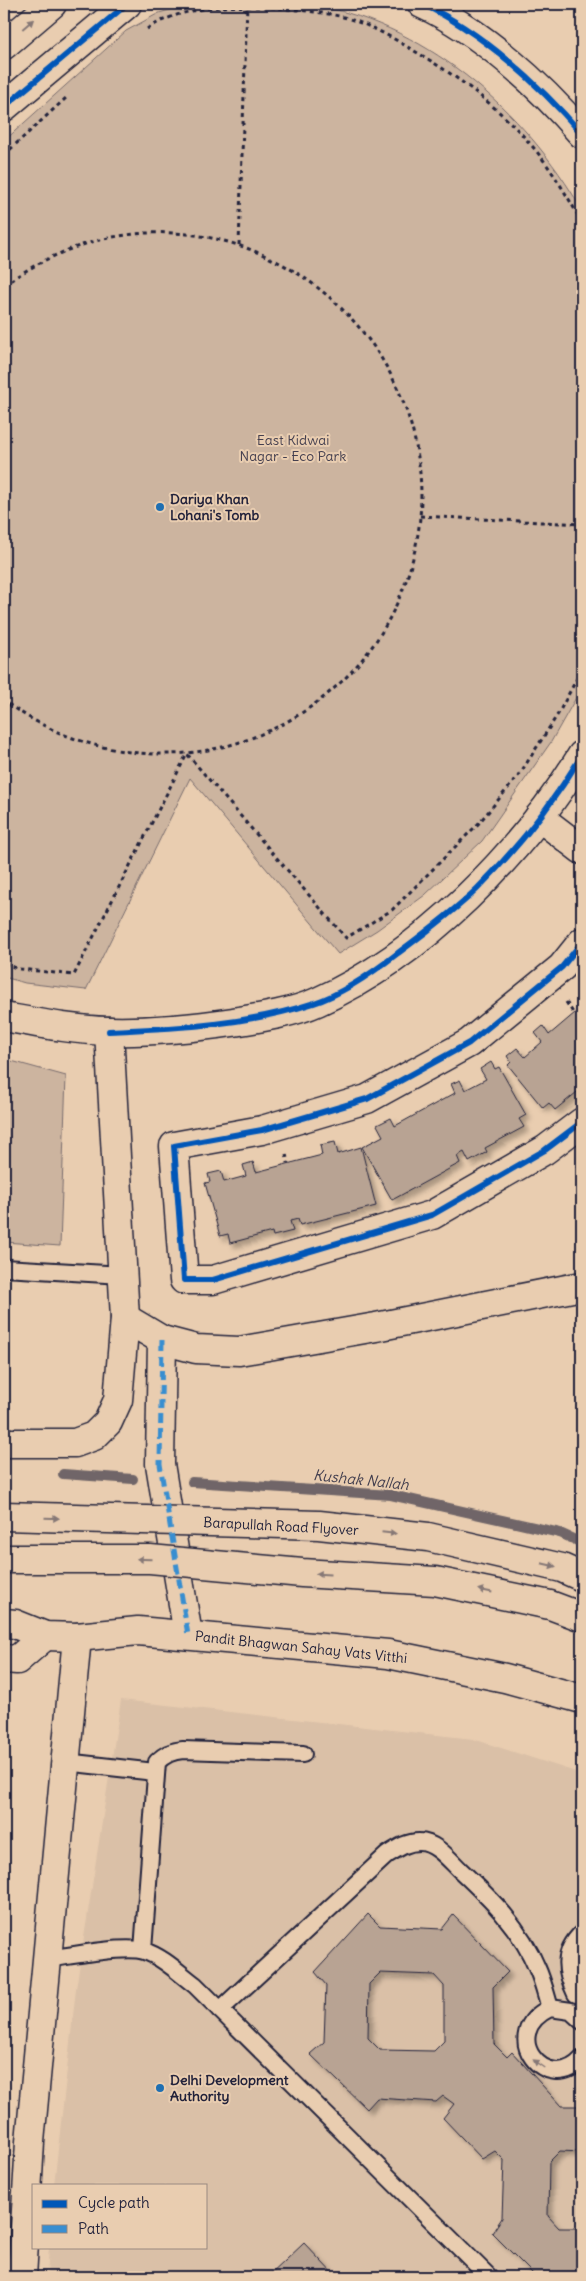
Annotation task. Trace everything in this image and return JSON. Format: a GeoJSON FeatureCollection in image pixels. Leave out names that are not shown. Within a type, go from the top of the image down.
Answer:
{"type":"FeatureCollection","features":[{"type":"Feature","properties":{"kind":"main road"},"geometry":{"type":"LineString","coordinates":[[4,45],[52,4]]}},
{"type":"Feature","properties":{"kind":"main road"},"geometry":{"type":"LineString","coordinates":[[4,107],[126,4]]}},
{"type":"Feature","properties":{"kind":"main road"},"geometry":{"type":"LineString","coordinates":[[422,4],[467,31],[499,54],[558,106],[582,134]]}},
{"type":"Feature","properties":{"kind":"main road"},"geometry":{"type":"LineString","coordinates":[[4,1017],[53,1026],[109,1031],[206,1026],[258,1018],[316,1003],[370,974],[424,934],[477,889],[540,817],[582,755]]}},
{"type":"Feature","properties":{"kind":"main road"},"geometry":{"type":"LineString","coordinates":[[540,817],[582,850]]}},
{"type":"Feature","properties":{"kind":"main road"},"geometry":{"type":"LineString","coordinates":[[582,942],[562,967],[469,1043],[367,1099],[262,1130],[174,1146],[184,1280],[213,1280],[432,1215],[545,1150],[582,1122]]}},
{"type":"Feature","properties":{"kind":"main road"},"geometry":{"type":"LineString","coordinates":[[4,1443],[75,1443],[94,1436],[108,1422],[118,1400],[125,1318],[109,1031]]}},
{"type":"Feature","properties":{"kind":"main road"},"geometry":{"type":"LineString","coordinates":[[125,1318],[162,1340],[196,1349],[238,1351],[376,1327],[582,1286]]}},
{"type":"Feature","properties":{"kind":"main road"},"geometry":{"type":"LineString","coordinates":[[162,1340],[160,1464],[188,1635]]}},
{"type":"Feature","properties":{"kind":"main road","name":"Barapullah Road Flyover"},"geometry":{"type":"LineString","coordinates":[[4,1516],[329,1526],[428,1537],[562,1568],[582,1577]]}},
{"type":"Feature","properties":{"kind":"main road"},"geometry":{"type":"LineString","coordinates":[[4,1559],[150,1559],[302,1573],[435,1581],[550,1604],[582,1617]]}},
{"type":"Feature","properties":{"kind":"main road"},"geometry":{"type":"LineString","coordinates":[[4,1623],[15,1624],[45,1636],[17,1660],[4,1659]]}},
{"type":"Feature","properties":{"kind":"main road","name":"Pandit Bhagwan Sahay Vats Vitthi"},"geometry":{"type":"LineString","coordinates":[[45,1636],[77,1637],[138,1631],[388,1654],[505,1678],[582,1699]]}},
{"type":"Feature","properties":{"kind":"main road"},"geometry":{"type":"LineString","coordinates":[[22,2277],[30,2142],[77,1637]]}},
{"type":"Feature","properties":{"kind":"lane"},"geometry":{"type":"LineString","coordinates":[[4,1268],[123,1275]]}},
{"type":"Feature","properties":{"kind":"lane"},"geometry":{"type":"LineString","coordinates":[[143,1950],[157,1762],[163,1755],[174,1751],[303,1754]]}},
{"type":"Feature","properties":{"kind":"lane"},"geometry":{"type":"LineString","coordinates":[[66,1762],[155,1772]]}},
{"type":"Feature","properties":{"kind":"lane"},"geometry":{"type":"LineString","coordinates":[[220,2010],[387,1855],[406,1844],[420,1842],[431,1845],[444,1854],[500,1908],[516,1928],[538,1969],[550,2008]]}},
{"type":"Feature","properties":{"kind":"lane"},"geometry":{"type":"LineString","coordinates":[[576,1994],[566,1963],[571,1947],[582,1933]]}},
{"type":"Feature","properties":{"kind":"lane"},"geometry":{"type":"LineString","coordinates":[[48,1959],[116,1950],[143,1950],[181,1974],[220,2010],[489,2277]]}},
{"type":"Feature","properties":{"kind":"lane"},"geometry":{"type":"LineString","coordinates":[[582,2021],[571,2011],[550,2008],[532,2020],[527,2029],[526,2039],[532,2058],[543,2067],[558,2071],[576,2065],[582,2059]]}},
{"type":"Feature","properties":{"kind":"path"},"geometry":{"type":"LineString","coordinates":[[144,31],[182,12],[247,5],[294,9],[341,17],[392,38],[437,64],[476,92],[511,123],[544,160],[582,222]]}},
{"type":"Feature","properties":{"kind":"path"},"geometry":{"type":"LineString","coordinates":[[239,245],[247,5]]}},
{"type":"Feature","properties":{"kind":"path"},"geometry":{"type":"LineString","coordinates":[[4,155],[69,95]]}},
{"type":"Feature","properties":{"kind":"path"},"geometry":{"type":"LineString","coordinates":[[4,285],[26,269],[57,253],[90,242],[127,235],[165,233],[202,236],[239,245],[274,259],[306,278],[336,302],[355,322],[384,359],[401,393],[413,428],[420,465],[418,540],[408,577],[394,611],[375,643],[351,673],[324,698],[293,719],[260,736],[224,747],[187,754],[152,754],[116,750],[82,743],[49,729],[4,701]]}},
{"type":"Feature","properties":{"kind":"path"},"geometry":{"type":"LineString","coordinates":[[420,516],[582,524]]}},
{"type":"Feature","properties":{"kind":"path"},"geometry":{"type":"LineString","coordinates":[[187,754],[346,938],[392,910],[478,824],[519,775],[558,714],[582,669]]}},
{"type":"Feature","properties":{"kind":"path"},"geometry":{"type":"LineString","coordinates":[[4,964],[20,969],[74,975],[187,754]]}},
{"type":"Feature","properties":{"kind":"shaded area"},"geometry":{"type":"Polygon","coordinates":[[[121,1700],[473,1739],[582,1774],[582,2277],[47,2277],[49,2248],[208,2248],[208,2184],[54,2184],[76,1989],[121,1700]]]}},
{"type":"Feature","properties":{"kind":"green space","name":"East Kidwai Nagar - Eco Park"},"geometry":{"type":"Polygon","coordinates":[[[300,3],[348,13],[389,29],[429,50],[466,76],[500,105],[531,138],[559,173],[582,210],[582,687],[551,742],[482,841],[425,895],[377,930],[338,954],[190,778],[86,990],[25,983],[4,977],[4,141],[126,31],[159,13],[191,4],[300,3]]]}},
{"type":"Feature","properties":{"kind":"green space"},"geometry":{"type":"Polygon","coordinates":[[[4,1059],[66,1076],[60,1246],[4,1242],[4,1059]]]}},
{"type":"Feature","properties":{"kind":"building"},"geometry":{"type":"Polygon","coordinates":[[[582,1007],[582,1088],[555,1110],[549,1103],[543,1108],[508,1065],[511,1062],[507,1056],[517,1048],[525,1057],[542,1042],[535,1033],[543,1026],[549,1035],[582,1007]]]}},
{"type":"Feature","properties":{"kind":"building"},"geometry":{"type":"Polygon","coordinates":[[[491,1062],[495,1069],[499,1067],[526,1115],[519,1119],[524,1127],[485,1148],[487,1152],[469,1162],[464,1152],[457,1156],[460,1163],[392,1200],[362,1147],[383,1136],[377,1125],[391,1118],[395,1126],[455,1093],[451,1084],[460,1080],[465,1090],[486,1079],[480,1069],[491,1062]]]}},
{"type":"Feature","properties":{"kind":"building"},"geometry":{"type":"Polygon","coordinates":[[[335,1142],[338,1154],[361,1147],[376,1206],[300,1225],[298,1219],[290,1221],[293,1231],[273,1236],[272,1232],[230,1243],[228,1234],[220,1236],[205,1183],[210,1182],[208,1174],[221,1171],[224,1182],[246,1176],[243,1165],[253,1162],[256,1172],[322,1155],[320,1145],[335,1142]]]}},
{"type":"Feature","properties":{"kind":"building"},"geometry":{"type":"Polygon","coordinates":[[[582,1162],[582,1173],[577,1166],[582,1162]]]}},
{"type":"Feature","properties":{"kind":"building"},"geometry":{"type":"Polygon","coordinates":[[[368,1914],[380,1926],[442,1929],[453,1915],[508,1972],[493,1987],[494,2044],[507,2057],[512,2052],[561,2106],[582,2106],[582,2152],[560,2151],[549,2162],[548,2216],[559,2228],[582,2228],[582,2277],[536,2277],[492,2233],[502,2218],[504,2160],[495,2151],[482,2159],[443,2118],[454,2104],[443,2096],[436,2102],[377,2098],[367,2109],[310,2054],[324,2042],[326,1985],[315,1972],[368,1914]],[[380,1973],[369,1984],[368,2038],[380,2050],[434,2051],[444,2041],[444,1986],[434,1975],[380,1973]]]}},
{"type":"Feature","properties":{"kind":"building"},"geometry":{"type":"Polygon","coordinates":[[[304,2243],[336,2277],[268,2277],[304,2243]]]}},
{"type":"Feature","properties":{"kind":"waterway","name":"Kushak Nallah"},"geometry":{"type":"LineString","coordinates":[[63,1474],[133,1479]]}},
{"type":"Feature","properties":{"kind":"waterway","name":"Kushak Nallah"},"geometry":{"type":"LineString","coordinates":[[192,1482],[391,1495],[560,1533],[582,1543]]}},
{"type":"Feature","properties":{"kind":"marked path"},"geometry":{"type":"LineString","coordinates":[[162,1340],[160,1464],[188,1635]]}},
{"type":"Feature","properties":{"kind":"cycle path"},"geometry":{"type":"LineString","coordinates":[[4,107],[127,4]]}},
{"type":"Feature","properties":{"kind":"cycle path"},"geometry":{"type":"LineString","coordinates":[[422,4],[466,29],[508,61],[548,97],[582,134]]}},
{"type":"Feature","properties":{"kind":"cycle path"},"geometry":{"type":"LineString","coordinates":[[109,1031],[187,1027],[238,1021],[314,1003],[347,988],[418,938],[477,889],[534,825],[582,755]]}},
{"type":"Feature","properties":{"kind":"cycle path"},"geometry":{"type":"LineString","coordinates":[[582,942],[562,967],[469,1043],[367,1099],[262,1130],[174,1146],[184,1280],[213,1280],[432,1215],[545,1150],[582,1122]]}},
{"type":"Feature","properties":{"kind":"place","name":"Dariya Khan Lohani's Tomb"},"geometry":{"type":"Point","coordinates":[160,507]}},
{"type":"Feature","properties":{"kind":"place","name":"Delhi Development Authority"},"geometry":{"type":"Point","coordinates":[160,2088]}}]}
